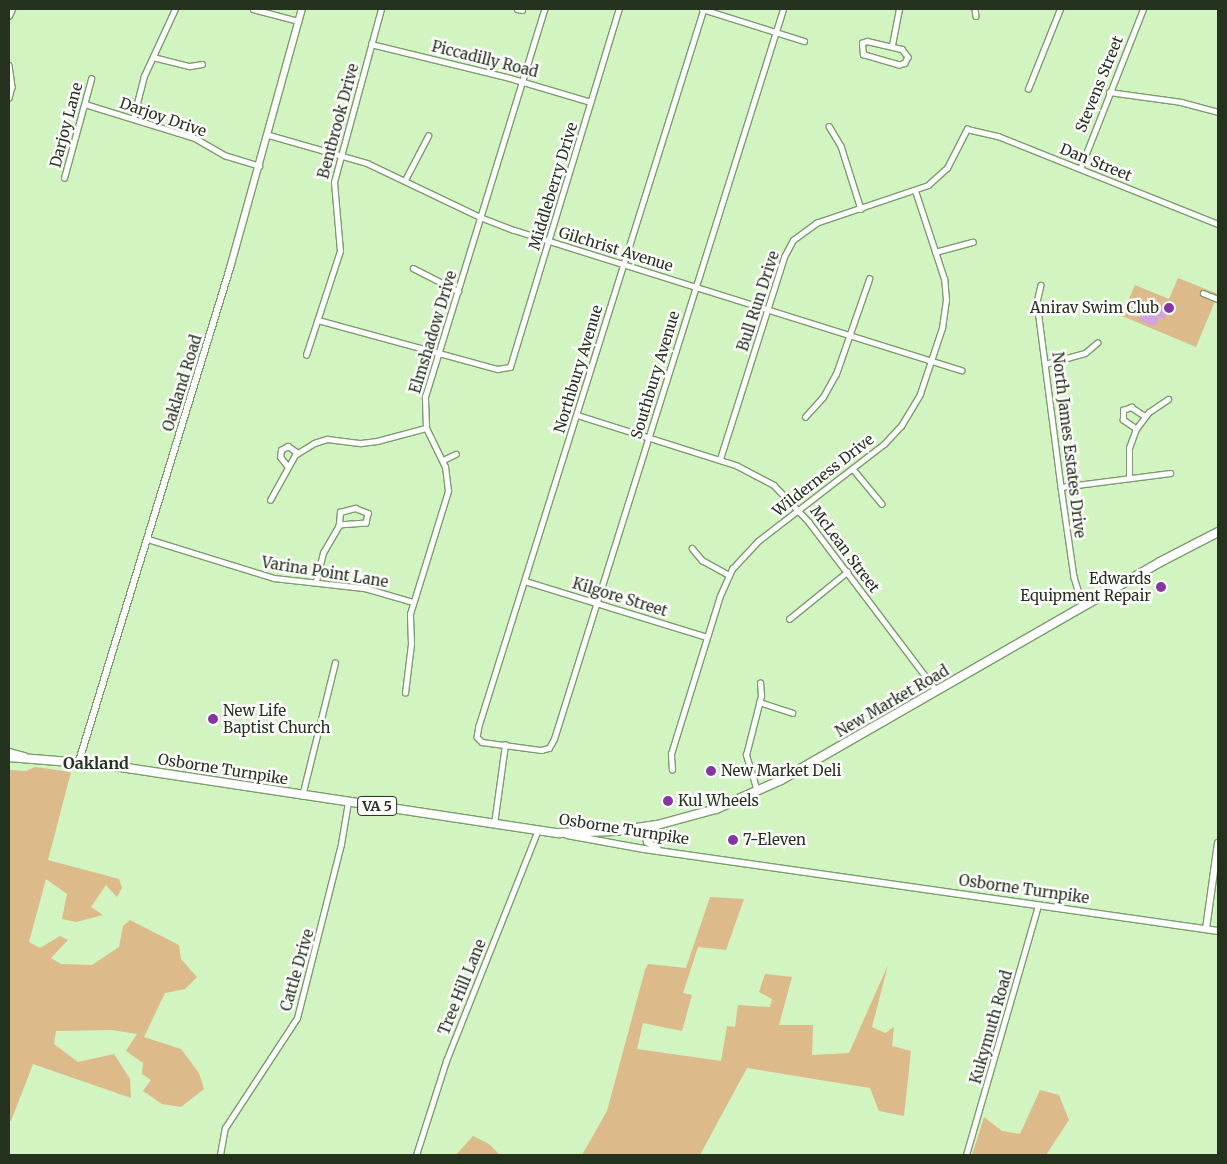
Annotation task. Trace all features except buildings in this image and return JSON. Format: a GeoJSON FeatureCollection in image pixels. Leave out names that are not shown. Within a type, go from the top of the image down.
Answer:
{"type":"FeatureCollection","features":[{"type":"Feature","properties":{"kind":"main road","name":"New Market Road"},"geometry":{"type":"LineString","coordinates":[[559,833],[610,832],[645,828],[702,814],[757,792],[1218,532]]}},
{"type":"Feature","properties":{"kind":"main road","name":"Osborne Turnpike"},"geometry":{"type":"LineString","coordinates":[[25,756],[79,761],[302,796],[559,833]]}},
{"type":"Feature","properties":{"kind":"main road","name":"VA 5"},"geometry":{"type":"LineString","coordinates":[[9,757],[25,756]]}},
{"type":"Feature","properties":{"kind":"street"},"geometry":{"type":"LineString","coordinates":[[9,16],[12,9]]}},
{"type":"Feature","properties":{"kind":"street"},"geometry":{"type":"LineString","coordinates":[[133,119],[153,57],[175,9]]}},
{"type":"Feature","properties":{"kind":"street"},"geometry":{"type":"LineString","coordinates":[[253,9],[298,21]]}},
{"type":"Feature","properties":{"kind":"street","name":"Oakland Road"},"geometry":{"type":"LineString","coordinates":[[79,761],[148,539],[269,135],[302,9]]}},
{"type":"Feature","properties":{"kind":"street","name":"Bentbrook Drive"},"geometry":{"type":"LineString","coordinates":[[306,355],[341,245],[333,194],[341,155],[381,9]]}},
{"type":"Feature","properties":{"kind":"street","name":"Elmshadow Drive"},"geometry":{"type":"LineString","coordinates":[[405,693],[413,602],[446,504],[448,478],[443,460],[426,428],[425,397],[544,9]]}},
{"type":"Feature","properties":{"kind":"street","name":"Middleberry Drive"},"geometry":{"type":"LineString","coordinates":[[439,354],[497,369],[508,368],[549,241],[619,9]]}},
{"type":"Feature","properties":{"kind":"street"},"geometry":{"type":"LineString","coordinates":[[703,9],[804,41]]}},
{"type":"Feature","properties":{"kind":"street","name":"Northbury Avenue"},"geometry":{"type":"LineString","coordinates":[[505,745],[482,742],[476,737],[703,9]]}},
{"type":"Feature","properties":{"kind":"street","name":"Southbury Avenue"},"geometry":{"type":"LineString","coordinates":[[505,745],[541,750],[549,748],[598,603],[783,9]]}},
{"type":"Feature","properties":{"kind":"street"},"geometry":{"type":"LineString","coordinates":[[892,45],[899,9]]}},
{"type":"Feature","properties":{"kind":"street"},"geometry":{"type":"LineString","coordinates":[[975,9],[976,16]]}},
{"type":"Feature","properties":{"kind":"street"},"geometry":{"type":"LineString","coordinates":[[1028,89],[1060,9]]}},
{"type":"Feature","properties":{"kind":"street","name":"Stevens Street"},"geometry":{"type":"LineString","coordinates":[[1080,169],[1143,9]]}},
{"type":"Feature","properties":{"kind":"street"},"geometry":{"type":"LineString","coordinates":[[867,41],[892,45],[906,52],[905,63],[900,65],[863,55],[860,50],[862,43],[867,41]]}},
{"type":"Feature","properties":{"kind":"street","name":"Piccadilly Road"},"geometry":{"type":"LineString","coordinates":[[372,44],[522,81],[591,102]]}},
{"type":"Feature","properties":{"kind":"street"},"geometry":{"type":"LineString","coordinates":[[153,57],[190,66],[202,64]]}},
{"type":"Feature","properties":{"kind":"street"},"geometry":{"type":"LineString","coordinates":[[9,65],[12,87],[9,98]]}},
{"type":"Feature","properties":{"kind":"street","name":"Darjoy Lane"},"geometry":{"type":"LineString","coordinates":[[64,178],[91,79]]}},
{"type":"Feature","properties":{"kind":"street"},"geometry":{"type":"LineString","coordinates":[[1110,92],[1181,102],[1218,112]]}},
{"type":"Feature","properties":{"kind":"street","name":"Darjoy Drive"},"geometry":{"type":"LineString","coordinates":[[85,104],[195,138],[224,155],[259,166]]}},
{"type":"Feature","properties":{"kind":"street"},"geometry":{"type":"LineString","coordinates":[[829,126],[841,146],[861,208]]}},
{"type":"Feature","properties":{"kind":"street","name":"Dan Street"},"geometry":{"type":"LineString","coordinates":[[963,131],[978,130],[1218,224]]}},
{"type":"Feature","properties":{"kind":"street","name":"Bull Run Drive"},"geometry":{"type":"LineString","coordinates":[[720,459],[784,257],[793,240],[816,223],[915,191],[928,185],[947,168],[963,131]]}},
{"type":"Feature","properties":{"kind":"street","name":"Gilchrist Avenue"},"geometry":{"type":"LineString","coordinates":[[269,135],[341,155],[405,180],[480,218],[696,288],[962,370]]}},
{"type":"Feature","properties":{"kind":"street"},"geometry":{"type":"LineString","coordinates":[[405,180],[428,136]]}},
{"type":"Feature","properties":{"kind":"street","name":"Wilderness Drive"},"geometry":{"type":"LineString","coordinates":[[672,770],[671,754],[707,637],[729,575],[752,546],[853,469],[901,426],[920,394],[932,361],[946,309],[945,285],[915,191]]}},
{"type":"Feature","properties":{"kind":"street"},"geometry":{"type":"LineString","coordinates":[[935,252],[973,242]]}},
{"type":"Feature","properties":{"kind":"street"},"geometry":{"type":"LineString","coordinates":[[413,268],[458,291]]}},
{"type":"Feature","properties":{"kind":"street"},"geometry":{"type":"LineString","coordinates":[[805,417],[827,391],[869,279]]}},
{"type":"Feature","properties":{"kind":"street","name":"North James Estates Drive"},"geometry":{"type":"LineString","coordinates":[[1041,285],[1037,302],[1061,486],[1075,584],[1084,607]]}},
{"type":"Feature","properties":{"kind":"street"},"geometry":{"type":"LineString","coordinates":[[1203,293],[1218,299]]}},
{"type":"Feature","properties":{"kind":"street"},"geometry":{"type":"LineString","coordinates":[[318,320],[439,354]]}},
{"type":"Feature","properties":{"kind":"street"},"geometry":{"type":"LineString","coordinates":[[1045,364],[1085,353],[1097,343]]}},
{"type":"Feature","properties":{"kind":"street"},"geometry":{"type":"LineString","coordinates":[[1130,478],[1129,448],[1136,429],[1145,416],[1168,399]]}},
{"type":"Feature","properties":{"kind":"street"},"geometry":{"type":"LineString","coordinates":[[1136,429],[1123,420],[1123,410],[1131,407],[1145,416]]}},
{"type":"Feature","properties":{"kind":"street","name":"McLean Street"},"geometry":{"type":"LineString","coordinates":[[577,415],[720,459],[766,479],[799,510],[938,691]]}},
{"type":"Feature","properties":{"kind":"street"},"geometry":{"type":"LineString","coordinates":[[270,500],[288,466],[298,453],[327,439],[361,443],[426,428]]}},
{"type":"Feature","properties":{"kind":"street"},"geometry":{"type":"LineString","coordinates":[[288,466],[280,457],[281,450],[288,446],[298,453]]}},
{"type":"Feature","properties":{"kind":"street"},"geometry":{"type":"LineString","coordinates":[[443,460],[456,454]]}},
{"type":"Feature","properties":{"kind":"street"},"geometry":{"type":"LineString","coordinates":[[853,469],[882,504]]}},
{"type":"Feature","properties":{"kind":"street"},"geometry":{"type":"LineString","coordinates":[[1061,486],[1170,473]]}},
{"type":"Feature","properties":{"kind":"street"},"geometry":{"type":"LineString","coordinates":[[316,581],[323,552],[339,525],[342,510],[361,509],[368,513],[366,523],[339,525]]}},
{"type":"Feature","properties":{"kind":"street","name":"Varina Point Lane"},"geometry":{"type":"LineString","coordinates":[[148,539],[260,575],[365,588],[413,602]]}},
{"type":"Feature","properties":{"kind":"street"},"geometry":{"type":"LineString","coordinates":[[692,548],[702,560],[729,575]]}},
{"type":"Feature","properties":{"kind":"street"},"geometry":{"type":"LineString","coordinates":[[789,619],[847,572]]}},
{"type":"Feature","properties":{"kind":"street","name":"Kilgore Street"},"geometry":{"type":"LineString","coordinates":[[525,580],[707,637]]}},
{"type":"Feature","properties":{"kind":"street"},"geometry":{"type":"LineString","coordinates":[[302,796],[335,663]]}},
{"type":"Feature","properties":{"kind":"street"},"geometry":{"type":"LineString","coordinates":[[757,792],[746,754],[759,702],[760,683]]}},
{"type":"Feature","properties":{"kind":"street"},"geometry":{"type":"LineString","coordinates":[[759,702],[792,713]]}},
{"type":"Feature","properties":{"kind":"street"},"geometry":{"type":"LineString","coordinates":[[494,824],[505,745]]}},
{"type":"Feature","properties":{"kind":"street"},"geometry":{"type":"LineString","coordinates":[[9,752],[25,756]]}},
{"type":"Feature","properties":{"kind":"street","name":"Cattle Drive"},"geometry":{"type":"LineString","coordinates":[[220,1155],[225,1128],[300,1012],[342,844],[348,802]]}},
{"type":"Feature","properties":{"kind":"street"},"geometry":{"type":"LineString","coordinates":[[645,828],[648,844],[663,850]]}},
{"type":"Feature","properties":{"kind":"street","name":"Tree Hill Lane"},"geometry":{"type":"LineString","coordinates":[[416,1155],[446,1061],[538,830]]}},
{"type":"Feature","properties":{"kind":"street"},"geometry":{"type":"LineString","coordinates":[[610,832],[610,843]]}},
{"type":"Feature","properties":{"kind":"street","name":"Osborne Turnpike"},"geometry":{"type":"LineString","coordinates":[[559,833],[610,843],[1218,931]]}},
{"type":"Feature","properties":{"kind":"street"},"geometry":{"type":"LineString","coordinates":[[1206,929],[1218,843]]}},
{"type":"Feature","properties":{"kind":"street","name":"Kukymuth Road"},"geometry":{"type":"LineString","coordinates":[[966,1155],[1038,905]]}},
{"type":"Feature","properties":{"kind":"shaded area","name":"Anirav Swim Club"},"geometry":{"type":"Polygon","coordinates":[[[1178,278],[1218,294],[1196,347],[1122,316],[1135,285],[1169,299],[1178,278]]]}},
{"type":"Feature","properties":{"kind":"shaded area"},"geometry":{"type":"Polygon","coordinates":[[[1153,306],[1167,312],[1165,319],[1159,317],[1155,326],[1139,320],[1142,313],[1149,316],[1153,306]]]}},
{"type":"Feature","properties":{"kind":"shaded area"},"geometry":{"type":"Polygon","coordinates":[[[35,767],[71,772],[48,860],[119,879],[122,888],[117,897],[106,885],[91,907],[103,915],[76,922],[62,919],[67,894],[46,879],[29,942],[40,948],[60,936],[68,940],[51,958],[61,964],[92,965],[119,947],[123,926],[130,920],[179,945],[181,959],[197,977],[185,989],[165,993],[144,1037],[181,1049],[199,1073],[204,1089],[181,1107],[162,1104],[143,1091],[151,1080],[142,1074],[143,1063],[126,1051],[137,1034],[112,1030],[56,1031],[54,1044],[78,1062],[114,1054],[130,1079],[131,1098],[33,1064],[11,1121],[9,1120],[9,770],[26,771],[35,767]]]}},
{"type":"Feature","properties":{"kind":"shaded area"},"geometry":{"type":"Polygon","coordinates":[[[710,897],[744,899],[726,950],[698,947],[683,993],[692,995],[682,1031],[643,1023],[637,1049],[721,1061],[727,1026],[735,1027],[738,1005],[770,1007],[772,999],[759,992],[765,974],[792,977],[779,1025],[813,1025],[812,1055],[849,1053],[888,965],[872,1027],[885,1033],[894,1027],[892,1046],[911,1051],[904,1116],[879,1111],[870,1088],[747,1068],[700,1155],[582,1155],[607,1111],[645,970],[648,964],[686,968],[710,897]]]}},
{"type":"Feature","properties":{"kind":"shaded area"},"geometry":{"type":"Polygon","coordinates":[[[1040,1090],[1059,1095],[1069,1120],[1046,1155],[972,1155],[984,1117],[1002,1131],[1020,1134],[1040,1090]]]}},
{"type":"Feature","properties":{"kind":"shaded area"},"geometry":{"type":"Polygon","coordinates":[[[473,1136],[489,1144],[500,1155],[456,1155],[473,1136]]]}},
{"type":"Feature","properties":{"kind":"place","name":"Anirav Swim Club"},"geometry":{"type":"Point","coordinates":[1169,308]}},
{"type":"Feature","properties":{"kind":"place","name":"Edwards Equipment Repair"},"geometry":{"type":"Point","coordinates":[1161,587]}},
{"type":"Feature","properties":{"kind":"place","name":"New Life Baptist Church"},"geometry":{"type":"Point","coordinates":[213,719]}},
{"type":"Feature","properties":{"kind":"place","name":"New Market Deli"},"geometry":{"type":"Point","coordinates":[711,771]}},
{"type":"Feature","properties":{"kind":"place","name":"Kul Wheels"},"geometry":{"type":"Point","coordinates":[668,801]}},
{"type":"Feature","properties":{"kind":"place","name":"7-Eleven"},"geometry":{"type":"Point","coordinates":[733,840]}},
{"type":"Feature","properties":{"kind":"district","name":"Oakland"},"geometry":{"type":"Point","coordinates":[96,763]}}]}
